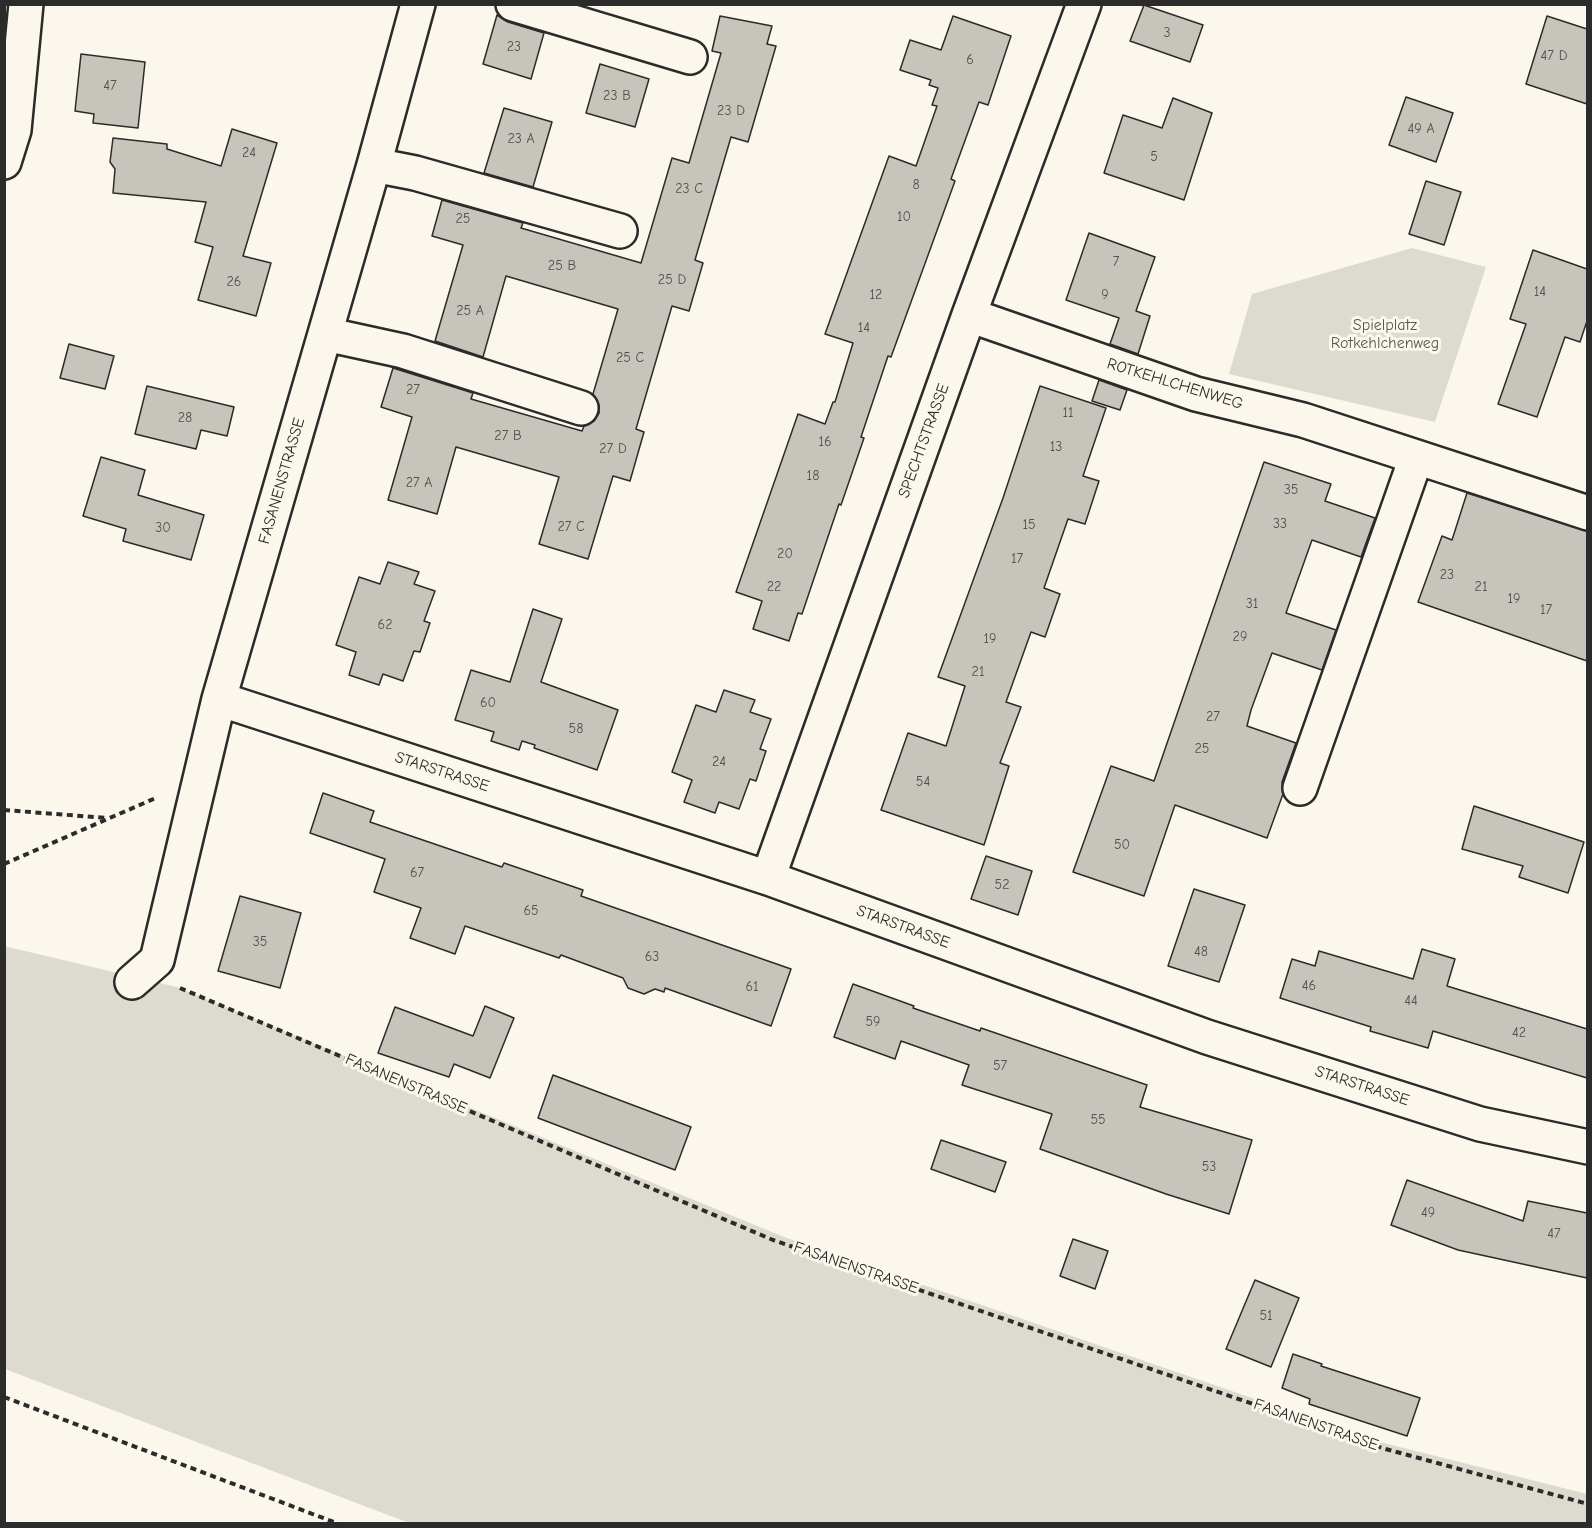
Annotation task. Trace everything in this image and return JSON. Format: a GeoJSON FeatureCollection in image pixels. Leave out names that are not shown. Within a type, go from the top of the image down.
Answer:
{"type":"FeatureCollection","features":[{"type":"Feature","properties":{"kind":"street"},"geometry":{"type":"LineString","coordinates":[[4,162],[14,130],[26,4]]}},
{"type":"Feature","properties":{"kind":"street","name":"FASANENSTRASSE"},"geometry":{"type":"LineString","coordinates":[[157,960],[219,699],[374,165],[418,4]]}},
{"type":"Feature","properties":{"kind":"street"},"geometry":{"type":"LineString","coordinates":[[513,4],[690,57]]}},
{"type":"Feature","properties":{"kind":"street","name":"SPECHTSTRASSE"},"geometry":{"type":"LineString","coordinates":[[768,878],[969,315],[1084,4]]}},
{"type":"Feature","properties":{"kind":"street"},"geometry":{"type":"LineString","coordinates":[[374,165],[415,173],[620,231]]}},
{"type":"Feature","properties":{"kind":"street","name":"ROTKEHLCHENWEG"},"geometry":{"type":"LineString","coordinates":[[969,315],[1196,394],[1303,420],[1587,513]]}},
{"type":"Feature","properties":{"kind":"street"},"geometry":{"type":"LineString","coordinates":[[325,334],[404,351],[581,408]]}},
{"type":"Feature","properties":{"kind":"street"},"geometry":{"type":"LineString","coordinates":[[1300,788],[1416,458]]}},
{"type":"Feature","properties":{"kind":"street","name":"STARSTRASSE"},"geometry":{"type":"LineString","coordinates":[[219,699],[768,878],[1219,1040],[1480,1124],[1587,1147]]}},
{"type":"Feature","properties":{"kind":"street"},"geometry":{"type":"LineString","coordinates":[[132,982],[157,960]]}},
{"type":"Feature","properties":{"kind":"path"},"geometry":{"type":"LineString","coordinates":[[4,864],[199,779]]}},
{"type":"Feature","properties":{"kind":"path"},"geometry":{"type":"LineString","coordinates":[[4,810],[108,818]]}},
{"type":"Feature","properties":{"kind":"path","name":"FASANENSTRASSE"},"geometry":{"type":"LineString","coordinates":[[157,960],[177,987],[773,1240],[1382,1448],[1587,1504]]}},
{"type":"Feature","properties":{"kind":"path"},"geometry":{"type":"LineString","coordinates":[[4,1397],[339,1524]]}},
{"type":"Feature","properties":{"kind":"green space","name":"Spielplatz Rotkehlchenweg"},"geometry":{"type":"Polygon","coordinates":[[[1412,248],[1486,267],[1435,422],[1229,374],[1252,294],[1412,248]]]}},
{"type":"Feature","properties":{"kind":"green space"},"geometry":{"type":"Polygon","coordinates":[[[4,946],[177,987],[784,1237],[1380,1442],[1587,1494],[1587,1523],[409,1523],[5,1369],[4,946]]]}},
{"type":"Feature","properties":{"kind":"building"},"geometry":{"type":"Polygon","coordinates":[[[1144,5],[1203,25],[1190,62],[1130,41],[1144,5]]]}},
{"type":"Feature","properties":{"kind":"building"},"geometry":{"type":"Polygon","coordinates":[[[497,15],[508,22],[544,33],[531,79],[483,64],[497,15]]]}},
{"type":"Feature","properties":{"kind":"building"},"geometry":{"type":"Polygon","coordinates":[[[720,16],[772,26],[767,44],[776,46],[748,142],[731,137],[695,260],[703,263],[689,311],[672,306],[636,429],[644,432],[630,481],[613,476],[588,559],[539,544],[559,477],[456,447],[437,514],[388,500],[412,417],[381,407],[393,368],[473,393],[471,399],[582,431],[584,426],[594,421],[599,413],[599,405],[593,394],[618,309],[506,276],[483,357],[435,341],[463,245],[432,236],[442,200],[523,223],[521,228],[641,263],[672,158],[689,163],[721,53],[712,51],[720,16]]]}},
{"type":"Feature","properties":{"kind":"building"},"geometry":{"type":"Polygon","coordinates":[[[953,16],[1011,36],[988,105],[979,102],[951,179],[955,181],[891,357],[888,356],[841,505],[839,504],[802,614],[798,613],[789,641],[753,629],[762,601],[736,592],[798,414],[825,424],[833,402],[835,402],[853,343],[825,334],[889,156],[916,166],[937,106],[932,105],[938,88],[929,85],[931,80],[900,70],[910,40],[941,50],[953,16]]]}},
{"type":"Feature","properties":{"kind":"building"},"geometry":{"type":"Polygon","coordinates":[[[1547,16],[1587,29],[1587,104],[1526,84],[1547,16]]]}},
{"type":"Feature","properties":{"kind":"building"},"geometry":{"type":"Polygon","coordinates":[[[81,54],[145,62],[138,128],[93,123],[94,114],[75,111],[81,54]]]}},
{"type":"Feature","properties":{"kind":"building"},"geometry":{"type":"Polygon","coordinates":[[[600,64],[649,79],[635,127],[586,113],[600,64]]]}},
{"type":"Feature","properties":{"kind":"building"},"geometry":{"type":"Polygon","coordinates":[[[1406,97],[1453,113],[1436,162],[1389,145],[1406,97]]]}},
{"type":"Feature","properties":{"kind":"building"},"geometry":{"type":"Polygon","coordinates":[[[1173,98],[1212,113],[1184,200],[1104,173],[1123,115],[1162,128],[1173,98]]]}},
{"type":"Feature","properties":{"kind":"building"},"geometry":{"type":"Polygon","coordinates":[[[504,108],[552,122],[533,187],[484,173],[504,108]]]}},
{"type":"Feature","properties":{"kind":"building"},"geometry":{"type":"Polygon","coordinates":[[[232,129],[277,143],[243,256],[271,263],[256,316],[198,300],[213,247],[195,242],[206,202],[113,193],[115,169],[110,162],[113,138],[167,144],[167,149],[221,166],[232,129]]]}},
{"type":"Feature","properties":{"kind":"building"},"geometry":{"type":"Polygon","coordinates":[[[1426,181],[1461,192],[1444,245],[1409,234],[1426,181]]]}},
{"type":"Feature","properties":{"kind":"building"},"geometry":{"type":"Polygon","coordinates":[[[1089,233],[1155,257],[1136,311],[1150,316],[1138,354],[1110,344],[1119,318],[1066,300],[1089,233]]]}},
{"type":"Feature","properties":{"kind":"building"},"geometry":{"type":"Polygon","coordinates":[[[1533,250],[1587,269],[1587,321],[1580,342],[1565,337],[1537,417],[1498,404],[1526,324],[1510,319],[1533,250]]]}},
{"type":"Feature","properties":{"kind":"building"},"geometry":{"type":"Polygon","coordinates":[[[69,344],[114,356],[105,389],[60,378],[69,344]]]}},
{"type":"Feature","properties":{"kind":"building"},"geometry":{"type":"Polygon","coordinates":[[[1099,380],[1127,390],[1120,410],[1092,401],[1099,380]]]}},
{"type":"Feature","properties":{"kind":"building"},"geometry":{"type":"Polygon","coordinates":[[[147,386],[234,407],[227,436],[201,430],[196,449],[135,434],[147,386]]]}},
{"type":"Feature","properties":{"kind":"building"},"geometry":{"type":"Polygon","coordinates":[[[1040,386],[1106,408],[1083,476],[1099,481],[1085,524],[1068,519],[1044,588],[1060,594],[1045,637],[1031,632],[1006,702],[1021,707],[1000,763],[1009,766],[984,845],[881,810],[908,733],[946,746],[965,686],[938,677],[1003,498],[1040,386]]]}},
{"type":"Feature","properties":{"kind":"building"},"geometry":{"type":"Polygon","coordinates":[[[101,457],[145,470],[138,495],[204,515],[191,560],[123,541],[126,529],[83,516],[101,457]]]}},
{"type":"Feature","properties":{"kind":"building"},"geometry":{"type":"Polygon","coordinates":[[[1264,462],[1331,484],[1325,501],[1375,518],[1361,557],[1312,540],[1286,613],[1336,630],[1322,670],[1272,653],[1251,710],[1247,726],[1296,743],[1282,782],[1283,794],[1267,838],[1175,805],[1144,896],[1073,872],[1111,766],[1154,781],[1264,462]]]}},
{"type":"Feature","properties":{"kind":"building"},"geometry":{"type":"Polygon","coordinates":[[[1467,493],[1587,531],[1587,661],[1418,602],[1442,536],[1452,540],[1467,493]]]}},
{"type":"Feature","properties":{"kind":"building"},"geometry":{"type":"Polygon","coordinates":[[[388,562],[419,572],[414,584],[435,591],[424,621],[430,623],[420,652],[414,651],[403,681],[383,674],[379,685],[349,675],[356,652],[336,645],[359,577],[380,584],[388,562]]]}},
{"type":"Feature","properties":{"kind":"building"},"geometry":{"type":"Polygon","coordinates":[[[533,609],[562,619],[541,682],[618,710],[597,770],[534,748],[535,745],[522,741],[519,750],[491,741],[494,732],[455,720],[471,670],[510,682],[533,609]]]}},
{"type":"Feature","properties":{"kind":"building"},"geometry":{"type":"Polygon","coordinates":[[[724,690],[755,700],[750,712],[771,719],[760,749],[766,751],[756,781],[750,779],[739,809],[719,802],[715,813],[684,802],[692,780],[672,772],[696,705],[716,712],[724,690]]]}},
{"type":"Feature","properties":{"kind":"building"},"geometry":{"type":"Polygon","coordinates":[[[323,793],[374,811],[370,822],[502,867],[504,863],[583,890],[581,896],[791,969],[771,1026],[665,988],[664,992],[655,989],[644,994],[628,988],[623,978],[561,955],[559,958],[465,926],[455,954],[410,938],[421,908],[374,892],[385,859],[310,833],[323,793]]]}},
{"type":"Feature","properties":{"kind":"building"},"geometry":{"type":"Polygon","coordinates":[[[1474,806],[1584,842],[1568,893],[1519,877],[1523,866],[1462,849],[1474,806]]]}},
{"type":"Feature","properties":{"kind":"building"},"geometry":{"type":"Polygon","coordinates":[[[986,856],[1032,871],[1018,915],[971,899],[986,856]]]}},
{"type":"Feature","properties":{"kind":"building"},"geometry":{"type":"Polygon","coordinates":[[[1194,889],[1245,905],[1219,982],[1168,966],[1194,889]]]}},
{"type":"Feature","properties":{"kind":"building"},"geometry":{"type":"Polygon","coordinates":[[[240,896],[301,913],[280,988],[218,971],[240,896]]]}},
{"type":"Feature","properties":{"kind":"building"},"geometry":{"type":"Polygon","coordinates":[[[1422,949],[1455,959],[1447,986],[1587,1029],[1587,1078],[1433,1031],[1428,1048],[1370,1031],[1371,1027],[1280,998],[1292,959],[1315,966],[1319,951],[1413,979],[1422,949]]]}},
{"type":"Feature","properties":{"kind":"building"},"geometry":{"type":"Polygon","coordinates":[[[853,984],[914,1006],[913,1008],[980,1031],[981,1028],[1147,1085],[1140,1107],[1252,1140],[1229,1214],[1040,1149],[1052,1114],[962,1085],[969,1065],[901,1041],[895,1059],[834,1037],[853,984]]]}},
{"type":"Feature","properties":{"kind":"building"},"geometry":{"type":"Polygon","coordinates":[[[485,1006],[514,1018],[490,1078],[454,1064],[449,1077],[378,1053],[395,1007],[473,1036],[485,1006]]]}},
{"type":"Feature","properties":{"kind":"building"},"geometry":{"type":"Polygon","coordinates":[[[553,1075],[691,1127],[675,1170],[538,1118],[553,1075]]]}},
{"type":"Feature","properties":{"kind":"building"},"geometry":{"type":"Polygon","coordinates":[[[941,1140],[1006,1162],[995,1192],[931,1169],[941,1140]]]}},
{"type":"Feature","properties":{"kind":"building"},"geometry":{"type":"Polygon","coordinates":[[[1407,1180],[1523,1221],[1528,1201],[1587,1213],[1587,1278],[1458,1250],[1391,1225],[1407,1180]]]}},
{"type":"Feature","properties":{"kind":"building"},"geometry":{"type":"Polygon","coordinates":[[[1073,1239],[1108,1251],[1095,1289],[1060,1276],[1073,1239]]]}},
{"type":"Feature","properties":{"kind":"building"},"geometry":{"type":"Polygon","coordinates":[[[1255,1280],[1299,1298],[1271,1367],[1226,1349],[1255,1280]]]}},
{"type":"Feature","properties":{"kind":"building"},"geometry":{"type":"Polygon","coordinates":[[[1293,1354],[1322,1364],[1321,1366],[1420,1398],[1407,1436],[1309,1404],[1310,1399],[1282,1388],[1293,1354]]]}}]}
